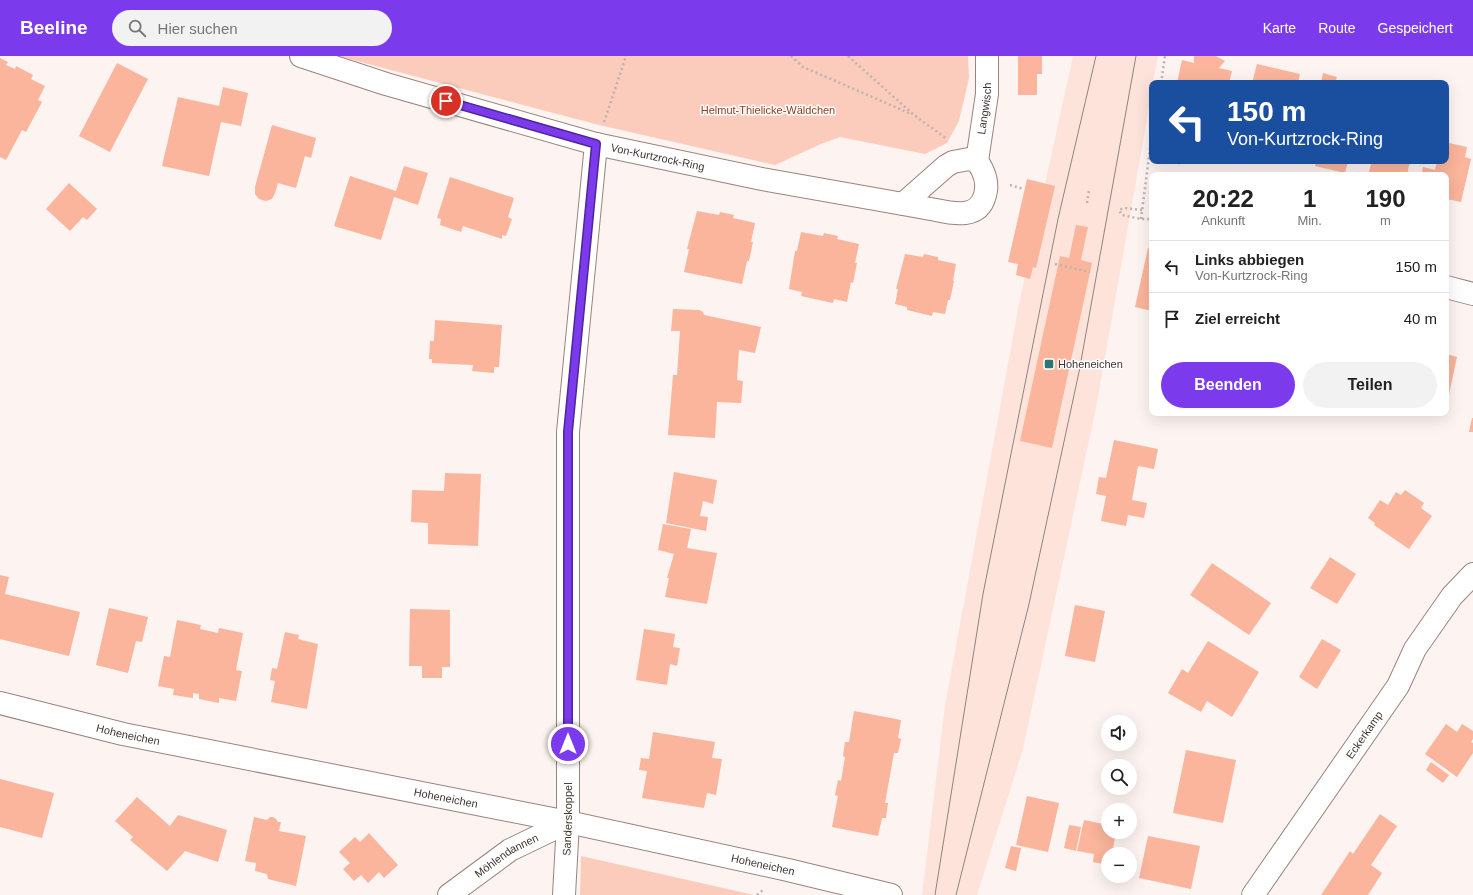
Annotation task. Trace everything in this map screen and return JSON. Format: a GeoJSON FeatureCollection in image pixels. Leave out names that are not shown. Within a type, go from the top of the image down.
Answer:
{"type":"FeatureCollection","features":[{"type":"Feature","properties":{"kind":"street","name":"Von-Kurtzrock-Ring"},"geometry":{"type":"LineString","coordinates":[[302,56],[386,84],[596,144],[762,179],[958,214],[968,213],[979,207],[984,201],[987,185],[984,172],[977,161]]}},
{"type":"Feature","properties":{"kind":"street","name":"Langwisch"},"geometry":{"type":"LineString","coordinates":[[977,161],[987,94],[987,56]]}},
{"type":"Feature","properties":{"kind":"street","name":"Sanderskoppel"},"geometry":{"type":"LineString","coordinates":[[564,895],[568,822],[568,432],[596,144]]}},
{"type":"Feature","properties":{"kind":"street"},"geometry":{"type":"LineString","coordinates":[[903,204],[946,166],[953,162],[969,159],[977,161]]}},
{"type":"Feature","properties":{"kind":"street"},"geometry":{"type":"LineString","coordinates":[[1449,288],[1473,294]]}},
{"type":"Feature","properties":{"kind":"street","name":"Eckerkamp"},"geometry":{"type":"LineString","coordinates":[[1253,895],[1398,686],[1414,649],[1452,596],[1473,574]]}},
{"type":"Feature","properties":{"kind":"street","name":"Hoheneichen"},"geometry":{"type":"LineString","coordinates":[[0,703],[123,734],[568,822],[782,869],[890,895]]}},
{"type":"Feature","properties":{"kind":"street","name":"Möhlendannen"},"geometry":{"type":"LineString","coordinates":[[449,895],[510,850],[568,822]]}},
{"type":"Feature","properties":{"kind":"path"},"geometry":{"type":"LineString","coordinates":[[610,103],[626,56]]}},
{"type":"Feature","properties":{"kind":"path"},"geometry":{"type":"LineString","coordinates":[[791,56],[803,67],[914,115]]}},
{"type":"Feature","properties":{"kind":"path"},"geometry":{"type":"LineString","coordinates":[[848,56],[914,115],[977,161]]}},
{"type":"Feature","properties":{"kind":"path"},"geometry":{"type":"LineString","coordinates":[[1162,80],[1166,56]]}},
{"type":"Feature","properties":{"kind":"path"},"geometry":{"type":"LineString","coordinates":[[1141,219],[1149,156]]}},
{"type":"Feature","properties":{"kind":"path"},"geometry":{"type":"LineString","coordinates":[[1087,203],[1089,190]]}},
{"type":"Feature","properties":{"kind":"path"},"geometry":{"type":"LineString","coordinates":[[1142,210],[1132,208],[1124,208],[1119,210],[1122,215],[1149,219]]}},
{"type":"Feature","properties":{"kind":"path"},"geometry":{"type":"LineString","coordinates":[[1056,264],[1090,272]]}},
{"type":"Feature","properties":{"kind":"shaded area"},"geometry":{"type":"Polygon","coordinates":[[[1073,56],[1158,56],[1154,80],[1149,80],[1149,107],[1097,403],[1023,749],[977,895],[922,895],[945,706],[1020,299],[1073,56]]]}},
{"type":"Feature","properties":{"kind":"green space","name":"Helmut-Thielicke-Wäldchen"},"geometry":{"type":"Polygon","coordinates":[[[338,56],[968,56],[969,78],[959,121],[947,143],[925,154],[840,137],[775,165],[599,125],[338,56]]]}},
{"type":"Feature","properties":{"kind":"green space"},"geometry":{"type":"Polygon","coordinates":[[[581,856],[754,895],[580,895],[581,856]]]}},
{"type":"Feature","properties":{"kind":"building"},"geometry":{"type":"Polygon","coordinates":[[[1018,56],[1042,56],[1042,74],[1037,74],[1037,95],[1018,95],[1018,56]]]}},
{"type":"Feature","properties":{"kind":"building"},"geometry":{"type":"Polygon","coordinates":[[[1194,56],[1216,56],[1225,61],[1219,68],[1232,71],[1230,80],[1178,80],[1182,60],[1194,63],[1194,56]]]}},
{"type":"Feature","properties":{"kind":"building"},"geometry":{"type":"Polygon","coordinates":[[[0,58],[8,62],[6,65],[15,69],[16,66],[33,75],[31,79],[45,86],[38,100],[42,102],[26,132],[22,130],[6,160],[0,157],[0,58]]]}},
{"type":"Feature","properties":{"kind":"building"},"geometry":{"type":"Polygon","coordinates":[[[117,63],[148,79],[110,152],[79,136],[117,63]]]}},
{"type":"Feature","properties":{"kind":"building"},"geometry":{"type":"Polygon","coordinates":[[[1257,64],[1300,74],[1299,80],[1253,80],[1257,64]]]}},
{"type":"Feature","properties":{"kind":"building"},"geometry":{"type":"Polygon","coordinates":[[[1323,73],[1337,77],[1336,80],[1322,80],[1323,73]]]}},
{"type":"Feature","properties":{"kind":"building"},"geometry":{"type":"Polygon","coordinates":[[[223,87],[248,93],[241,126],[221,122],[209,176],[162,166],[178,97],[219,106],[223,87]]]}},
{"type":"Feature","properties":{"kind":"building"},"geometry":{"type":"Polygon","coordinates":[[[272,125],[316,138],[311,158],[305,156],[296,188],[278,183],[272,199],[266,201],[259,199],[255,194],[255,187],[272,125]]]}},
{"type":"Feature","properties":{"kind":"building"},"geometry":{"type":"Polygon","coordinates":[[[1449,143],[1467,147],[1465,157],[1471,159],[1461,202],[1449,200],[1449,172],[1422,172],[1423,167],[1435,170],[1436,164],[1449,164],[1449,143]]]}},
{"type":"Feature","properties":{"kind":"building"},"geometry":{"type":"Polygon","coordinates":[[[1315,164],[1347,164],[1345,172],[1315,166],[1315,164]]]}},
{"type":"Feature","properties":{"kind":"building"},"geometry":{"type":"Polygon","coordinates":[[[1371,164],[1409,164],[1408,172],[1369,172],[1371,164]]]}},
{"type":"Feature","properties":{"kind":"building"},"geometry":{"type":"Polygon","coordinates":[[[404,166],[428,173],[418,205],[394,197],[381,240],[334,226],[350,176],[396,191],[404,166]]]}},
{"type":"Feature","properties":{"kind":"building"},"geometry":{"type":"Polygon","coordinates":[[[450,177],[514,198],[508,217],[512,219],[506,236],[502,235],[502,239],[463,226],[461,232],[440,225],[441,219],[437,218],[450,177]]]}},
{"type":"Feature","properties":{"kind":"building"},"geometry":{"type":"Polygon","coordinates":[[[1027,179],[1055,186],[1036,268],[1033,267],[1030,279],[1016,275],[1018,264],[1008,262],[1027,179]]]}},
{"type":"Feature","properties":{"kind":"building"},"geometry":{"type":"Polygon","coordinates":[[[69,183],[97,209],[87,220],[83,217],[70,231],[46,209],[69,183]]]}},
{"type":"Feature","properties":{"kind":"building"},"geometry":{"type":"Polygon","coordinates":[[[697,211],[719,215],[720,212],[734,215],[733,218],[755,223],[749,261],[747,261],[742,284],[684,272],[689,249],[687,249],[697,211]]]}},
{"type":"Feature","properties":{"kind":"building"},"geometry":{"type":"Polygon","coordinates":[[[1076,225],[1088,227],[1081,260],[1092,263],[1052,448],[1020,441],[1060,256],[1069,258],[1076,225]]]}},
{"type":"Feature","properties":{"kind":"building"},"geometry":{"type":"Polygon","coordinates":[[[801,232],[823,236],[824,233],[838,236],[837,239],[859,244],[853,283],[851,282],[847,302],[834,299],[833,303],[801,296],[802,292],[789,289],[795,251],[797,251],[801,232]]]}},
{"type":"Feature","properties":{"kind":"building"},"geometry":{"type":"Polygon","coordinates":[[[1148,248],[1149,310],[1135,307],[1148,248]]]}},
{"type":"Feature","properties":{"kind":"building"},"geometry":{"type":"Polygon","coordinates":[[[905,254],[923,257],[924,254],[938,257],[938,260],[956,264],[950,300],[948,300],[945,314],[933,312],[932,316],[907,310],[907,307],[895,304],[898,289],[896,289],[905,254]]]}},
{"type":"Feature","properties":{"kind":"building"},"geometry":{"type":"Polygon","coordinates":[[[673,309],[699,310],[703,312],[704,315],[761,327],[755,353],[739,350],[737,380],[743,381],[741,403],[717,402],[715,438],[668,435],[673,375],[677,375],[680,331],[671,331],[673,309]]]}},
{"type":"Feature","properties":{"kind":"building"},"geometry":{"type":"Polygon","coordinates":[[[435,320],[502,325],[499,367],[494,367],[494,373],[472,371],[473,365],[432,363],[432,359],[429,359],[430,341],[434,341],[435,320]]]}},
{"type":"Feature","properties":{"kind":"building"},"geometry":{"type":"Polygon","coordinates":[[[1449,355],[1457,357],[1449,394],[1449,355]]]}},
{"type":"Feature","properties":{"kind":"building"},"geometry":{"type":"Polygon","coordinates":[[[1472,418],[1473,432],[1469,432],[1472,418]]]}},
{"type":"Feature","properties":{"kind":"building"},"geometry":{"type":"Polygon","coordinates":[[[1114,440],[1158,449],[1154,469],[1138,466],[1132,500],[1147,503],[1144,518],[1128,515],[1126,526],[1101,521],[1106,496],[1096,494],[1099,477],[1106,478],[1114,440]]]}},
{"type":"Feature","properties":{"kind":"building"},"geometry":{"type":"Polygon","coordinates":[[[674,472],[717,480],[713,504],[703,501],[700,516],[708,517],[706,531],[666,523],[674,472]]]}},
{"type":"Feature","properties":{"kind":"building"},"geometry":{"type":"Polygon","coordinates":[[[445,473],[481,474],[478,546],[428,544],[428,523],[411,522],[412,490],[444,491],[445,473]]]}},
{"type":"Feature","properties":{"kind":"building"},"geometry":{"type":"Polygon","coordinates":[[[1405,490],[1424,503],[1421,508],[1432,516],[1409,549],[1374,525],[1375,523],[1368,518],[1380,500],[1388,505],[1396,492],[1401,495],[1405,490]]]}},
{"type":"Feature","properties":{"kind":"building"},"geometry":{"type":"Polygon","coordinates":[[[663,524],[691,529],[687,548],[717,553],[707,604],[665,597],[669,578],[667,578],[674,554],[658,550],[663,524]]]}},
{"type":"Feature","properties":{"kind":"building"},"geometry":{"type":"Polygon","coordinates":[[[1330,557],[1356,574],[1337,604],[1310,588],[1330,557]]]}},
{"type":"Feature","properties":{"kind":"building"},"geometry":{"type":"Polygon","coordinates":[[[1212,563],[1271,603],[1249,635],[1190,595],[1212,563]]]}},
{"type":"Feature","properties":{"kind":"building"},"geometry":{"type":"Polygon","coordinates":[[[0,575],[9,577],[5,594],[80,612],[69,656],[0,639],[0,575]]]}},
{"type":"Feature","properties":{"kind":"building"},"geometry":{"type":"Polygon","coordinates":[[[1075,605],[1105,611],[1095,662],[1065,656],[1075,605]]]}},
{"type":"Feature","properties":{"kind":"building"},"geometry":{"type":"Polygon","coordinates":[[[109,608],[148,617],[142,642],[136,641],[128,673],[96,665],[109,608]]]}},
{"type":"Feature","properties":{"kind":"building"},"geometry":{"type":"Polygon","coordinates":[[[410,609],[450,610],[450,667],[442,667],[442,678],[422,678],[422,666],[409,666],[410,609]]]}},
{"type":"Feature","properties":{"kind":"building"},"geometry":{"type":"Polygon","coordinates":[[[177,620],[201,625],[200,629],[218,633],[219,628],[243,633],[236,670],[242,671],[236,701],[219,698],[219,703],[199,699],[199,694],[193,693],[193,698],[173,695],[174,689],[158,686],[164,656],[170,657],[177,620]]]}},
{"type":"Feature","properties":{"kind":"building"},"geometry":{"type":"Polygon","coordinates":[[[644,629],[675,634],[673,647],[680,648],[677,666],[670,664],[667,685],[636,680],[644,629]]]}},
{"type":"Feature","properties":{"kind":"building"},"geometry":{"type":"Polygon","coordinates":[[[285,632],[299,635],[298,639],[318,644],[307,709],[271,702],[275,681],[270,680],[272,668],[277,669],[285,632]]]}},
{"type":"Feature","properties":{"kind":"building"},"geometry":{"type":"Polygon","coordinates":[[[1322,639],[1341,650],[1317,689],[1299,677],[1322,639]]]}},
{"type":"Feature","properties":{"kind":"building"},"geometry":{"type":"Polygon","coordinates":[[[1208,641],[1259,672],[1232,717],[1207,701],[1201,712],[1168,693],[1182,669],[1188,673],[1208,641]]]}},
{"type":"Feature","properties":{"kind":"building"},"geometry":{"type":"Polygon","coordinates":[[[854,711],[901,720],[898,738],[901,739],[898,753],[894,753],[885,803],[888,803],[886,818],[882,818],[878,836],[832,827],[838,796],[835,795],[838,780],[841,781],[845,757],[843,756],[845,742],[849,742],[854,711]]]}},
{"type":"Feature","properties":{"kind":"building"},"geometry":{"type":"Polygon","coordinates":[[[1446,724],[1457,732],[1462,724],[1473,731],[1473,739],[1471,742],[1473,743],[1473,753],[1457,777],[1425,754],[1446,724]]]}},
{"type":"Feature","properties":{"kind":"building"},"geometry":{"type":"Polygon","coordinates":[[[653,732],[715,742],[712,758],[722,759],[716,795],[707,793],[704,808],[642,798],[647,771],[639,770],[641,758],[649,759],[653,732]]]}},
{"type":"Feature","properties":{"kind":"building"},"geometry":{"type":"Polygon","coordinates":[[[1186,750],[1236,760],[1223,823],[1173,813],[1186,750]]]}},
{"type":"Feature","properties":{"kind":"building"},"geometry":{"type":"Polygon","coordinates":[[[1431,762],[1449,775],[1443,783],[1426,770],[1431,762]]]}},
{"type":"Feature","properties":{"kind":"building"},"geometry":{"type":"Polygon","coordinates":[[[0,779],[54,793],[42,838],[0,827],[0,779]]]}},
{"type":"Feature","properties":{"kind":"building"},"geometry":{"type":"Polygon","coordinates":[[[1027,796],[1059,803],[1048,852],[1016,845],[1027,796]]]}},
{"type":"Feature","properties":{"kind":"building"},"geometry":{"type":"Polygon","coordinates":[[[137,797],[170,826],[178,815],[227,830],[218,862],[185,851],[167,871],[130,840],[133,837],[115,821],[137,797]]]}},
{"type":"Feature","properties":{"kind":"building"},"geometry":{"type":"Polygon","coordinates":[[[1380,814],[1397,826],[1371,865],[1382,873],[1368,895],[1321,895],[1350,851],[1353,854],[1380,814]]]}},
{"type":"Feature","properties":{"kind":"building"},"geometry":{"type":"Polygon","coordinates":[[[254,817],[267,820],[270,817],[273,817],[278,822],[281,822],[279,831],[306,836],[296,886],[268,879],[267,874],[255,871],[256,863],[245,861],[254,817]]]}},
{"type":"Feature","properties":{"kind":"building"},"geometry":{"type":"Polygon","coordinates":[[[1084,820],[1101,824],[1101,839],[1115,839],[1113,847],[1101,847],[1101,864],[1093,862],[1094,854],[1077,851],[1084,820]]]}},
{"type":"Feature","properties":{"kind":"building"},"geometry":{"type":"Polygon","coordinates":[[[1069,825],[1081,827],[1076,851],[1064,848],[1069,825]]]}},
{"type":"Feature","properties":{"kind":"building"},"geometry":{"type":"Polygon","coordinates":[[[369,833],[398,865],[384,878],[379,872],[368,883],[361,875],[354,881],[343,869],[350,863],[339,852],[355,837],[360,842],[369,833]]]}},
{"type":"Feature","properties":{"kind":"building"},"geometry":{"type":"Polygon","coordinates":[[[1148,836],[1200,846],[1191,889],[1139,878],[1148,836]]]}},
{"type":"Feature","properties":{"kind":"building"},"geometry":{"type":"Polygon","coordinates":[[[1011,846],[1021,848],[1016,871],[1005,868],[1011,846]]]}},
{"type":"Feature","properties":{"kind":"tram line"},"geometry":{"type":"LineString","coordinates":[[935,895],[983,594],[1058,219],[1096,56]]}},
{"type":"Feature","properties":{"kind":"tram line"},"geometry":{"type":"LineString","coordinates":[[956,895],[1029,604],[1079,372],[1136,56]]}},
{"type":"Feature","properties":{"kind":"place","name":"Hoheneichen"},"geometry":{"type":"Point","coordinates":[1049,364]}},
{"type":"Feature","properties":{"kind":"route"},"geometry":{"type":"LineString","coordinates":[[446,101],[596,144],[568,432],[568,744]]}}]}
